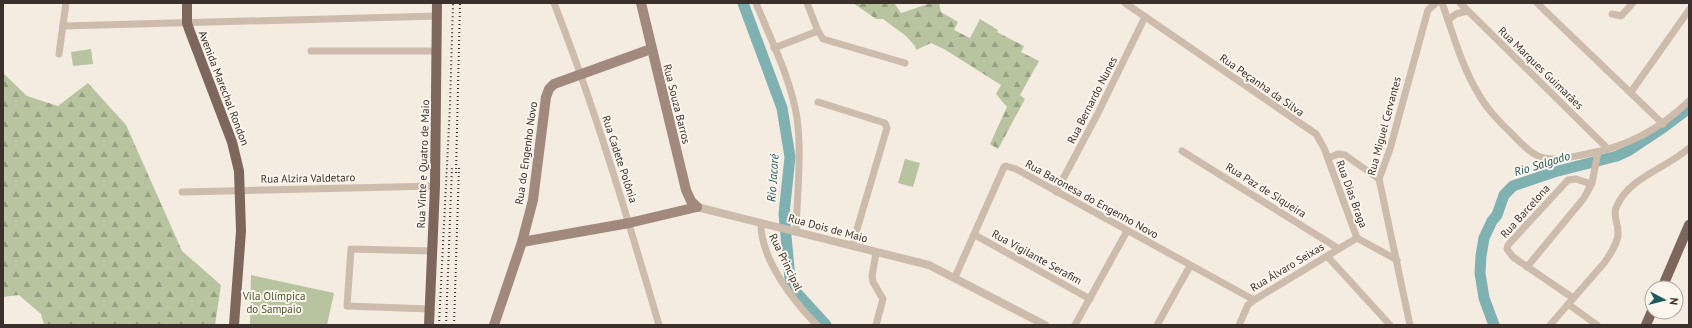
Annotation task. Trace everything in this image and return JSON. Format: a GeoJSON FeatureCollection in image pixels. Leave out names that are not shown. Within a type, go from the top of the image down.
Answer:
{"type":"FeatureCollection","features":[{"type":"Feature","properties":{"kind":"main road","name":"Avenida Marechal Rondon"},"geometry":{"type":"LineString","coordinates":[[187,3],[187,22],[235,150],[240,171],[241,230],[234,325]]}},
{"type":"Feature","properties":{"kind":"main road","name":"Rua Vinte e Quatro de Maio"},"geometry":{"type":"LineString","coordinates":[[429,325],[435,186],[437,3]]}},
{"type":"Feature","properties":{"kind":"main road","name":"Rua Souza Barros"},"geometry":{"type":"LineString","coordinates":[[641,3],[686,190],[691,201],[696,207]]}},
{"type":"Feature","properties":{"kind":"main road","name":"Rua do Engenho Novo"},"geometry":{"type":"LineString","coordinates":[[494,325],[522,242],[536,183],[548,93],[554,84],[651,49]]}},
{"type":"Feature","properties":{"kind":"main road","name":"Rua Dois de Maio"},"geometry":{"type":"LineString","coordinates":[[522,242],[629,223],[696,207]]}},
{"type":"Feature","properties":{"kind":"main road"},"geometry":{"type":"LineString","coordinates":[[1665,280],[1689,225]]}},
{"type":"Feature","properties":{"kind":"street"},"geometry":{"type":"LineString","coordinates":[[59,54],[66,3]]}},
{"type":"Feature","properties":{"kind":"street","name":"Rua Cadete Polônia"},"geometry":{"type":"LineString","coordinates":[[554,3],[582,74],[629,223],[658,325]]}},
{"type":"Feature","properties":{"kind":"street"},"geometry":{"type":"LineString","coordinates":[[756,3],[790,92],[797,120],[799,154],[793,231]]}},
{"type":"Feature","properties":{"kind":"street"},"geometry":{"type":"LineString","coordinates":[[807,3],[818,31],[826,41],[904,63]]}},
{"type":"Feature","properties":{"kind":"street","name":"Rua Peçanha da Silva"},"geometry":{"type":"LineString","coordinates":[[1125,3],[1316,134],[1328,158]]}},
{"type":"Feature","properties":{"kind":"street"},"geometry":{"type":"LineString","coordinates":[[1423,3],[1428,10],[1436,3]]}},
{"type":"Feature","properties":{"kind":"street"},"geometry":{"type":"LineString","coordinates":[[1442,3],[1468,76],[1478,94],[1498,121],[1531,152],[1544,158],[1559,159],[1598,152],[1630,141],[1663,124],[1689,101]]}},
{"type":"Feature","properties":{"kind":"street","name":"Rua Marques Guimarães"},"geometry":{"type":"LineString","coordinates":[[1460,3],[1608,149]]}},
{"type":"Feature","properties":{"kind":"street"},"geometry":{"type":"LineString","coordinates":[[1537,3],[1663,124]]}},
{"type":"Feature","properties":{"kind":"street"},"geometry":{"type":"LineString","coordinates":[[1612,14],[1621,16],[1634,3]]}},
{"type":"Feature","properties":{"kind":"street","name":"Rua Miguel Cervantes"},"geometry":{"type":"LineString","coordinates":[[1397,260],[1379,180],[1390,149],[1428,10]]}},
{"type":"Feature","properties":{"kind":"street"},"geometry":{"type":"LineString","coordinates":[[1631,92],[1689,10]]}},
{"type":"Feature","properties":{"kind":"street"},"geometry":{"type":"LineString","coordinates":[[1448,20],[1456,14],[1467,11]]}},
{"type":"Feature","properties":{"kind":"street"},"geometry":{"type":"LineString","coordinates":[[63,26],[438,16]]}},
{"type":"Feature","properties":{"kind":"street","name":"Rua Bernardo Nunes"},"geometry":{"type":"LineString","coordinates":[[1056,192],[1090,128],[1144,17]]}},
{"type":"Feature","properties":{"kind":"street"},"geometry":{"type":"LineString","coordinates":[[774,48],[818,31]]}},
{"type":"Feature","properties":{"kind":"street"},"geometry":{"type":"LineString","coordinates":[[311,51],[437,51]]}},
{"type":"Feature","properties":{"kind":"street"},"geometry":{"type":"LineString","coordinates":[[818,102],[885,123],[887,128],[852,246]]}},
{"type":"Feature","properties":{"kind":"street"},"geometry":{"type":"LineString","coordinates":[[1550,325],[1612,252],[1618,235],[1615,210],[1626,191],[1639,180],[1672,161],[1689,148]]}},
{"type":"Feature","properties":{"kind":"street","name":"Rua Paz de Siqueira"},"geometry":{"type":"LineString","coordinates":[[1182,151],[1339,248]]}},
{"type":"Feature","properties":{"kind":"street"},"geometry":{"type":"LineString","coordinates":[[1527,267],[1576,209],[1591,184],[1598,152]]}},
{"type":"Feature","properties":{"kind":"street"},"geometry":{"type":"LineString","coordinates":[[1328,158],[1338,154],[1345,154],[1379,180]]}},
{"type":"Feature","properties":{"kind":"street","name":"Rua Dias Braga"},"geometry":{"type":"LineString","coordinates":[[1328,158],[1357,238],[1397,260]]}},
{"type":"Feature","properties":{"kind":"street","name":"Rua Baronesa do Engenho Novo"},"geometry":{"type":"LineString","coordinates":[[955,277],[1004,167],[1006,166],[1016,169],[1254,300]]}},
{"type":"Feature","properties":{"kind":"street","name":"Rua Barcelona"},"geometry":{"type":"LineString","coordinates":[[1591,184],[1576,179],[1568,180],[1508,245],[1509,254],[1571,301],[1597,325]]}},
{"type":"Feature","properties":{"kind":"street","name":"Rua Alzira Valdetaro"},"geometry":{"type":"LineString","coordinates":[[182,192],[435,186]]}},
{"type":"Feature","properties":{"kind":"street","name":"Rua Dois de Maio"},"geometry":{"type":"LineString","coordinates":[[696,207],[929,265],[955,277],[1045,325]]}},
{"type":"Feature","properties":{"kind":"street","name":"Rua Principal"},"geometry":{"type":"LineString","coordinates":[[761,223],[763,242],[779,276],[796,303],[817,325]]}},
{"type":"Feature","properties":{"kind":"street"},"geometry":{"type":"LineString","coordinates":[[1075,325],[1127,231]]}},
{"type":"Feature","properties":{"kind":"street","name":"Rua Vigilante Serafim"},"geometry":{"type":"LineString","coordinates":[[975,235],[1090,299]]}},
{"type":"Feature","properties":{"kind":"street","name":"Rua Álvaro Seixas"},"geometry":{"type":"LineString","coordinates":[[1239,325],[1248,305],[1254,300],[1357,238]]}},
{"type":"Feature","properties":{"kind":"street"},"geometry":{"type":"LineString","coordinates":[[430,309],[347,306],[351,249],[432,251]]}},
{"type":"Feature","properties":{"kind":"street"},"geometry":{"type":"LineString","coordinates":[[876,252],[872,276],[873,282],[883,299],[876,325]]}},
{"type":"Feature","properties":{"kind":"street"},"geometry":{"type":"LineString","coordinates":[[1327,256],[1390,325]]}},
{"type":"Feature","properties":{"kind":"street"},"geometry":{"type":"LineString","coordinates":[[1397,260],[1410,325]]}},
{"type":"Feature","properties":{"kind":"street"},"geometry":{"type":"LineString","coordinates":[[1157,325],[1190,266]]}},
{"type":"Feature","properties":{"kind":"green space"},"geometry":{"type":"Polygon","coordinates":[[[853,3],[894,3],[901,13],[931,3],[939,3],[941,12],[958,22],[954,30],[970,38],[980,19],[998,30],[997,32],[1024,46],[1021,52],[1039,61],[1020,95],[1025,99],[998,149],[990,144],[1007,107],[996,94],[1001,85],[944,49],[931,43],[916,50],[915,46],[906,36],[883,19],[876,19],[853,3]]]}},
{"type":"Feature","properties":{"kind":"green space"},"geometry":{"type":"Polygon","coordinates":[[[91,49],[93,64],[73,66],[71,52],[91,49]]]}},
{"type":"Feature","properties":{"kind":"green space"},"geometry":{"type":"Polygon","coordinates":[[[3,73],[27,96],[58,106],[88,83],[126,125],[182,251],[221,285],[215,325],[44,325],[41,314],[19,295],[3,297],[3,73]]]}},
{"type":"Feature","properties":{"kind":"green space"},"geometry":{"type":"Polygon","coordinates":[[[905,159],[920,163],[913,187],[898,183],[905,159]]]}},
{"type":"Feature","properties":{"kind":"green space","name":"Vila Olímpica do Sampaio"},"geometry":{"type":"Polygon","coordinates":[[[251,275],[334,293],[327,325],[250,325],[251,275]]]}},
{"type":"Feature","properties":{"kind":"waterway","name":"Rio Jacaré"},"geometry":{"type":"LineString","coordinates":[[743,3],[782,108],[790,157],[784,214],[790,279],[795,291],[826,325]]}},
{"type":"Feature","properties":{"kind":"waterway","name":"Rio Salgado"},"geometry":{"type":"LineString","coordinates":[[1494,325],[1484,298],[1480,273],[1481,256],[1484,238],[1492,221],[1497,215],[1504,195],[1513,186],[1554,172],[1617,156],[1628,151],[1689,108]]}},
{"type":"Feature","properties":{"kind":"railway"},"geometry":{"type":"LineString","coordinates":[[439,325],[450,105],[453,3]]}},
{"type":"Feature","properties":{"kind":"railway"},"geometry":{"type":"LineString","coordinates":[[456,173],[460,3]]}},
{"type":"Feature","properties":{"kind":"railway"},"geometry":{"type":"LineString","coordinates":[[446,325],[452,167]]}},
{"type":"Feature","properties":{"kind":"railway"},"geometry":{"type":"LineString","coordinates":[[454,325],[459,167]]}}]}
